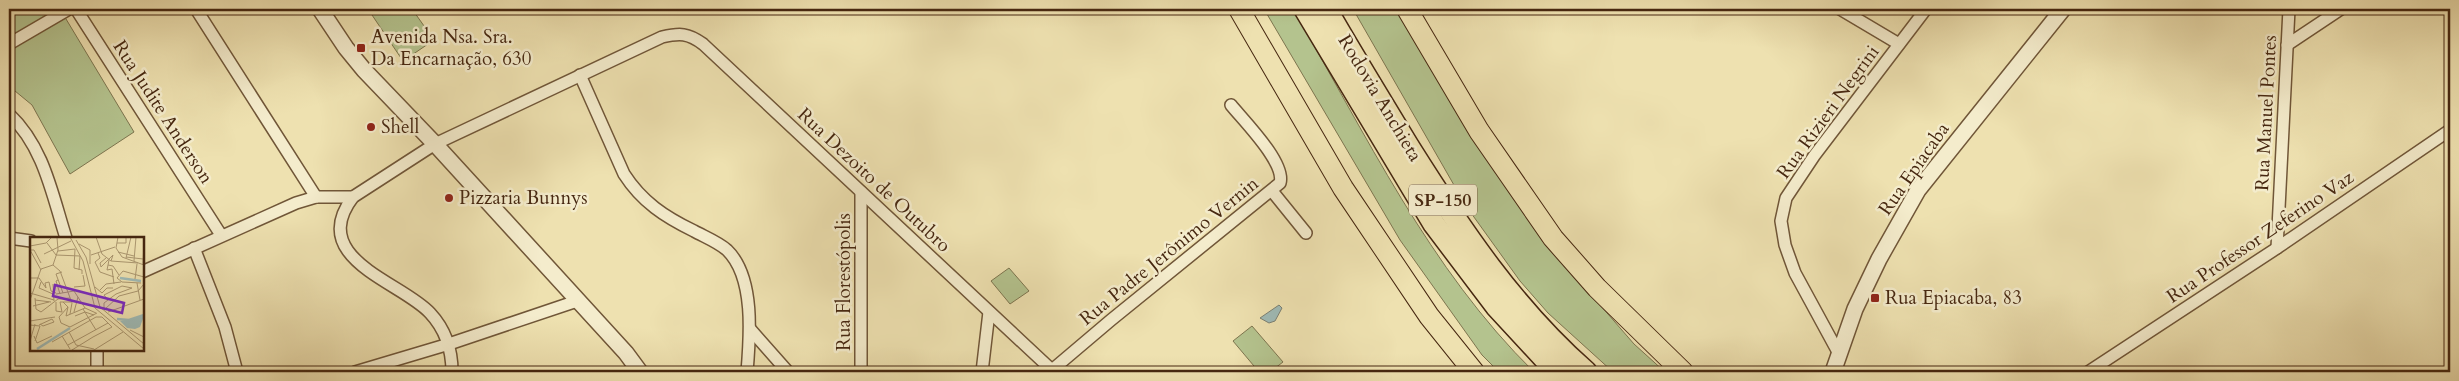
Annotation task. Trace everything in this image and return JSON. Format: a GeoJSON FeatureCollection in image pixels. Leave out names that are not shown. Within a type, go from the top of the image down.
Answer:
{"type":"FeatureCollection","features":[{"type":"Feature","properties":{"kind":"highway"},"geometry":{"type":"LineString","coordinates":[[1240,9],[1343,188],[1429,316],[1474,372]]}},
{"type":"Feature","properties":{"kind":"highway","name":"Rodovia Anchieta"},"geometry":{"type":"LineString","coordinates":[[1305,9],[1434,224],[1496,306],[1557,372]]}},
{"type":"Feature","properties":{"kind":"highway","name":"Rodovia Anchieta"},"geometry":{"type":"LineString","coordinates":[[1326,9],[1362,72],[1472,245],[1514,298],[1569,357],[1586,372]]}},
{"type":"Feature","properties":{"kind":"highway"},"geometry":{"type":"LineString","coordinates":[[1407,9],[1479,131],[1553,238],[1596,288],[1683,372]]}},
{"type":"Feature","properties":{"kind":"street"},"geometry":{"type":"LineString","coordinates":[[9,44],[69,9]]}},
{"type":"Feature","properties":{"kind":"street","name":"Rua Judite Anderson"},"geometry":{"type":"LineString","coordinates":[[76,9],[221,235]]}},
{"type":"Feature","properties":{"kind":"street"},"geometry":{"type":"LineString","coordinates":[[196,9],[316,197]]}},
{"type":"Feature","properties":{"kind":"street"},"geometry":{"type":"LineString","coordinates":[[320,9],[350,53],[436,144],[626,353],[640,372]]}},
{"type":"Feature","properties":{"kind":"street"},"geometry":{"type":"LineString","coordinates":[[1840,9],[1899,44]]}},
{"type":"Feature","properties":{"kind":"street","name":"Rua Rizieri Negrini"},"geometry":{"type":"LineString","coordinates":[[1838,352],[1795,273],[1785,245],[1782,221],[1786,198],[1814,156],[1926,9]]}},
{"type":"Feature","properties":{"kind":"street","name":"Rua Epiacaba"},"geometry":{"type":"LineString","coordinates":[[1833,372],[1838,352],[1855,309],[1879,260],[1918,190],[2063,9]]}},
{"type":"Feature","properties":{"kind":"street","name":"Rua Manuel Pontes"},"geometry":{"type":"LineString","coordinates":[[2277,248],[2289,9]]}},
{"type":"Feature","properties":{"kind":"street"},"geometry":{"type":"LineString","coordinates":[[2286,45],[2341,9]]}},
{"type":"Feature","properties":{"kind":"street","name":"Rua Dezoito de Outubro"},"geometry":{"type":"LineString","coordinates":[[353,197],[436,144],[662,37],[680,33],[690,35],[703,44],[1053,371]]}},
{"type":"Feature","properties":{"kind":"street"},"geometry":{"type":"LineString","coordinates":[[580,75],[624,174],[634,189],[666,218],[712,240],[726,249],[733,257],[745,288],[750,329],[747,372]]}},
{"type":"Feature","properties":{"kind":"street","name":"Rua Padre Jerônimo Vernin"},"geometry":{"type":"LineString","coordinates":[[1053,371],[1111,320],[1280,183],[1282,174],[1279,167],[1231,105]]}},
{"type":"Feature","properties":{"kind":"street"},"geometry":{"type":"LineString","coordinates":[[9,114],[22,127],[40,156],[66,237]]}},
{"type":"Feature","properties":{"kind":"street","name":"Rua Professor Zeferino Vaz"},"geometry":{"type":"LineString","coordinates":[[2088,372],[2277,248],[2450,130]]}},
{"type":"Feature","properties":{"kind":"street"},"geometry":{"type":"LineString","coordinates":[[1272,191],[1306,233]]}},
{"type":"Feature","properties":{"kind":"street","name":"Rua Florestópolis"},"geometry":{"type":"LineString","coordinates":[[861,192],[861,372]]}},
{"type":"Feature","properties":{"kind":"street"},"geometry":{"type":"LineString","coordinates":[[144,271],[296,203],[316,197],[353,197]]}},
{"type":"Feature","properties":{"kind":"street"},"geometry":{"type":"LineString","coordinates":[[353,197],[346,206],[341,226],[346,246],[352,256],[367,271],[429,312],[449,344],[452,372]]}},
{"type":"Feature","properties":{"kind":"street"},"geometry":{"type":"LineString","coordinates":[[9,238],[30,241]]}},
{"type":"Feature","properties":{"kind":"street"},"geometry":{"type":"LineString","coordinates":[[194,248],[225,327],[237,372]]}},
{"type":"Feature","properties":{"kind":"street"},"geometry":{"type":"LineString","coordinates":[[355,372],[449,344],[577,301]]}},
{"type":"Feature","properties":{"kind":"street"},"geometry":{"type":"LineString","coordinates":[[982,372],[989,312]]}},
{"type":"Feature","properties":{"kind":"street"},"geometry":{"type":"LineString","coordinates":[[750,329],[788,372]]}},
{"type":"Feature","properties":{"kind":"street"},"geometry":{"type":"LineString","coordinates":[[97,351],[97,372]]}},
{"type":"Feature","properties":{"kind":"green space"},"geometry":{"type":"Polygon","coordinates":[[[9,9],[60,9],[134,132],[70,174],[32,105],[9,86],[9,9]]]}},
{"type":"Feature","properties":{"kind":"green space"},"geometry":{"type":"Polygon","coordinates":[[[381,9],[412,9],[434,40],[403,61],[372,15],[381,9]]]}},
{"type":"Feature","properties":{"kind":"green space"},"geometry":{"type":"Polygon","coordinates":[[[1264,9],[1293,9],[1374,152],[1431,245],[1462,289],[1496,332],[1534,372],[1499,372],[1482,355],[1400,240],[1264,9]]]}},
{"type":"Feature","properties":{"kind":"green space"},"geometry":{"type":"Polygon","coordinates":[[[1353,9],[1402,9],[1535,230],[1634,344],[1665,372],[1613,372],[1548,313],[1520,281],[1466,206],[1353,9]]]}},
{"type":"Feature","properties":{"kind":"green space"},"geometry":{"type":"Polygon","coordinates":[[[1009,268],[1029,291],[1010,304],[991,281],[1009,268]]]}},
{"type":"Feature","properties":{"kind":"green space"},"geometry":{"type":"Polygon","coordinates":[[[1252,326],[1283,362],[1270,372],[1259,372],[1233,341],[1252,326]]]}},
{"type":"Feature","properties":{"kind":"water"},"geometry":{"type":"Polygon","coordinates":[[[1279,305],[1282,308],[1275,321],[1269,323],[1260,318],[1279,305]]]}},
{"type":"Feature","properties":{"kind":"place","name":"Avenida Nsa. Sra. Da Encarnação, 630"},"geometry":{"type":"Point","coordinates":[361,48]}},
{"type":"Feature","properties":{"kind":"place","name":"Shell"},"geometry":{"type":"Point","coordinates":[371,127]}},
{"type":"Feature","properties":{"kind":"place","name":"Pizzaria Bunnys"},"geometry":{"type":"Point","coordinates":[449,198]}},
{"type":"Feature","properties":{"kind":"place","name":"Rua Epiacaba, 83"},"geometry":{"type":"Point","coordinates":[1875,298]}}]}
